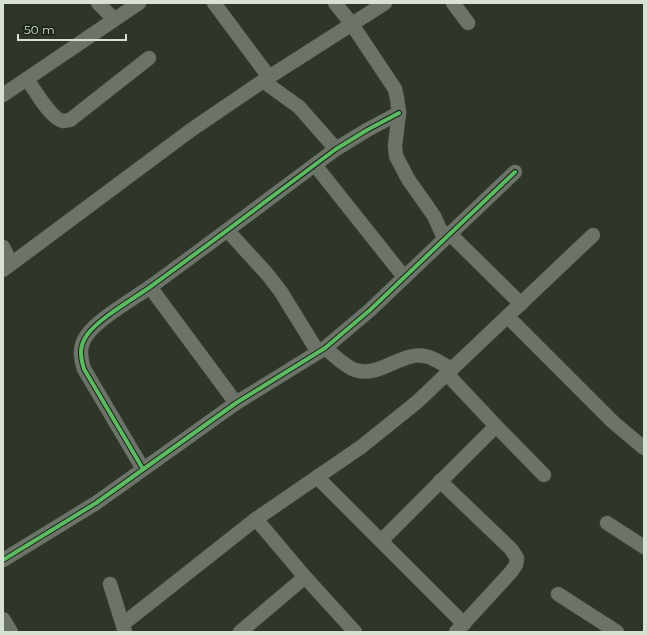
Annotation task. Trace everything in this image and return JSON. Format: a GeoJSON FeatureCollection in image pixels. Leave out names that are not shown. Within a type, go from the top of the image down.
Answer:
{"type":"FeatureCollection","features":[{"type":"Feature","properties":{"kind":"street"},"geometry":{"type":"LineString","coordinates":[[98,3],[114,19]]}},
{"type":"Feature","properties":{"kind":"street"},"geometry":{"type":"LineString","coordinates":[[3,95],[139,3]]}},
{"type":"Feature","properties":{"kind":"street"},"geometry":{"type":"LineString","coordinates":[[214,3],[266,79],[298,107],[336,149]]}},
{"type":"Feature","properties":{"kind":"street"},"geometry":{"type":"LineString","coordinates":[[335,3],[351,23],[395,89],[398,98],[399,112],[396,138],[396,156],[408,179],[447,236],[521,304]]}},
{"type":"Feature","properties":{"kind":"street"},"geometry":{"type":"LineString","coordinates":[[3,247],[7,267],[191,130],[351,23],[385,3]]}},
{"type":"Feature","properties":{"kind":"street"},"geometry":{"type":"LineString","coordinates":[[453,3],[468,23]]}},
{"type":"Feature","properties":{"kind":"street"},"geometry":{"type":"LineString","coordinates":[[27,79],[56,118],[63,121],[70,120],[148,58]]}},
{"type":"Feature","properties":{"kind":"street"},"geometry":{"type":"LineString","coordinates":[[143,469],[84,369],[80,356],[81,344],[87,334],[95,325],[150,287],[336,149],[399,112]]}},
{"type":"Feature","properties":{"kind":"street"},"geometry":{"type":"LineString","coordinates":[[315,164],[404,277]]}},
{"type":"Feature","properties":{"kind":"street"},"geometry":{"type":"LineString","coordinates":[[3,560],[96,503],[236,403],[322,350],[370,310],[515,172]]}},
{"type":"Feature","properties":{"kind":"street"},"geometry":{"type":"LineString","coordinates":[[227,230],[268,275],[322,350],[350,368],[364,371],[378,370],[417,355],[432,358],[449,371],[496,426],[544,475]]}},
{"type":"Feature","properties":{"kind":"street"},"geometry":{"type":"LineString","coordinates":[[110,584],[124,628],[256,519],[361,447],[417,402],[593,235]]}},
{"type":"Feature","properties":{"kind":"street"},"geometry":{"type":"LineString","coordinates":[[150,287],[236,403]]}},
{"type":"Feature","properties":{"kind":"street"},"geometry":{"type":"LineString","coordinates":[[508,317],[613,422],[644,448]]}},
{"type":"Feature","properties":{"kind":"street"},"geometry":{"type":"LineString","coordinates":[[381,541],[496,426]]}},
{"type":"Feature","properties":{"kind":"street"},"geometry":{"type":"LineString","coordinates":[[317,477],[381,541],[460,628],[511,572],[516,565],[517,558],[511,549],[440,481]]}},
{"type":"Feature","properties":{"kind":"street"},"geometry":{"type":"LineString","coordinates":[[256,519],[305,577],[355,632]]}},
{"type":"Feature","properties":{"kind":"street"},"geometry":{"type":"LineString","coordinates":[[607,524],[644,547]]}},
{"type":"Feature","properties":{"kind":"street"},"geometry":{"type":"LineString","coordinates":[[246,630],[305,577]]}},
{"type":"Feature","properties":{"kind":"street"},"geometry":{"type":"LineString","coordinates":[[558,594],[610,630]]}},
{"type":"Feature","properties":{"kind":"street"},"geometry":{"type":"LineString","coordinates":[[3,619],[11,632]]}},
{"type":"Feature","properties":{"kind":"cycle path"},"geometry":{"type":"LineString","coordinates":[[143,469],[84,369],[81,351],[84,339],[99,322],[150,287],[336,149],[399,113]]}},
{"type":"Feature","properties":{"kind":"cycle path"},"geometry":{"type":"LineString","coordinates":[[3,560],[96,503],[236,403],[325,348],[370,310],[515,172]]}}]}
